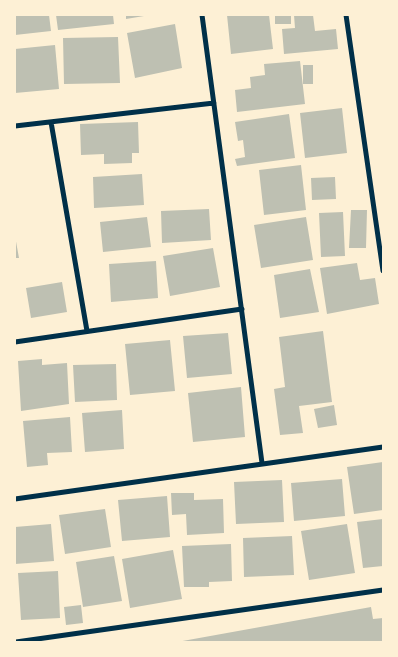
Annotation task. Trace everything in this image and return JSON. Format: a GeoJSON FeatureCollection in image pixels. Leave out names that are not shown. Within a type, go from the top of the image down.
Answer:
{"type":"FeatureCollection","features":[{"type":"Feature","properties":{"kind":"street"},"geometry":{"type":"LineString","coordinates":[[202,15],[262,463]]}},
{"type":"Feature","properties":{"kind":"street"},"geometry":{"type":"LineString","coordinates":[[346,15],[383,272]]}},
{"type":"Feature","properties":{"kind":"street"},"geometry":{"type":"LineString","coordinates":[[15,126],[214,102]]}},
{"type":"Feature","properties":{"kind":"street"},"geometry":{"type":"LineString","coordinates":[[51,122],[87,331]]}},
{"type":"Feature","properties":{"kind":"street"},"geometry":{"type":"LineString","coordinates":[[15,342],[242,309]]}},
{"type":"Feature","properties":{"kind":"street"},"geometry":{"type":"LineString","coordinates":[[15,499],[383,446]]}},
{"type":"Feature","properties":{"kind":"street"},"geometry":{"type":"LineString","coordinates":[[16,642],[383,590]]}},
{"type":"Feature","properties":{"kind":"building"},"geometry":{"type":"Polygon","coordinates":[[[15,15],[49,15],[51,31],[15,35],[15,15]]]}},
{"type":"Feature","properties":{"kind":"building"},"geometry":{"type":"Polygon","coordinates":[[[56,15],[113,15],[114,24],[58,30],[56,15]]]}},
{"type":"Feature","properties":{"kind":"building"},"geometry":{"type":"Polygon","coordinates":[[[126,15],[144,15],[144,16],[126,19],[126,15]]]}},
{"type":"Feature","properties":{"kind":"building"},"geometry":{"type":"Polygon","coordinates":[[[227,15],[269,15],[273,49],[231,54],[227,15]]]}},
{"type":"Feature","properties":{"kind":"building"},"geometry":{"type":"Polygon","coordinates":[[[275,15],[291,15],[291,24],[275,24],[275,15]]]}},
{"type":"Feature","properties":{"kind":"building"},"geometry":{"type":"Polygon","coordinates":[[[294,15],[313,15],[315,31],[336,29],[338,49],[284,54],[282,29],[295,28],[294,15]]]}},
{"type":"Feature","properties":{"kind":"building"},"geometry":{"type":"Polygon","coordinates":[[[175,24],[182,68],[135,78],[127,33],[175,24]]]}},
{"type":"Feature","properties":{"kind":"building"},"geometry":{"type":"Polygon","coordinates":[[[118,37],[120,83],[64,84],[63,38],[118,37]]]}},
{"type":"Feature","properties":{"kind":"building"},"geometry":{"type":"Polygon","coordinates":[[[55,45],[59,89],[15,93],[15,49],[55,45]]]}},
{"type":"Feature","properties":{"kind":"building"},"geometry":{"type":"Polygon","coordinates":[[[300,61],[305,104],[237,112],[235,90],[251,88],[250,77],[265,75],[264,64],[300,61]]]}},
{"type":"Feature","properties":{"kind":"building"},"geometry":{"type":"Polygon","coordinates":[[[303,65],[313,65],[313,84],[303,84],[303,65]]]}},
{"type":"Feature","properties":{"kind":"building"},"geometry":{"type":"Polygon","coordinates":[[[342,108],[347,153],[305,158],[300,113],[342,108]]]}},
{"type":"Feature","properties":{"kind":"building"},"geometry":{"type":"Polygon","coordinates":[[[289,114],[295,158],[237,166],[235,159],[245,157],[243,140],[238,141],[235,122],[289,114]]]}},
{"type":"Feature","properties":{"kind":"building"},"geometry":{"type":"Polygon","coordinates":[[[138,122],[139,153],[132,153],[132,163],[104,164],[104,154],[81,155],[80,124],[138,122]]]}},
{"type":"Feature","properties":{"kind":"building"},"geometry":{"type":"Polygon","coordinates":[[[301,165],[306,210],[264,215],[259,170],[301,165]]]}},
{"type":"Feature","properties":{"kind":"building"},"geometry":{"type":"Polygon","coordinates":[[[142,174],[144,205],[94,208],[93,177],[142,174]]]}},
{"type":"Feature","properties":{"kind":"building"},"geometry":{"type":"Polygon","coordinates":[[[335,177],[336,199],[312,200],[311,178],[335,177]]]}},
{"type":"Feature","properties":{"kind":"building"},"geometry":{"type":"Polygon","coordinates":[[[209,209],[211,240],[162,243],[161,211],[209,209]]]}},
{"type":"Feature","properties":{"kind":"building"},"geometry":{"type":"Polygon","coordinates":[[[351,210],[367,210],[366,248],[349,248],[351,210]]]}},
{"type":"Feature","properties":{"kind":"building"},"geometry":{"type":"Polygon","coordinates":[[[343,212],[345,256],[321,257],[319,213],[343,212]]]}},
{"type":"Feature","properties":{"kind":"building"},"geometry":{"type":"Polygon","coordinates":[[[147,217],[151,247],[103,252],[100,222],[147,217]]]}},
{"type":"Feature","properties":{"kind":"building"},"geometry":{"type":"Polygon","coordinates":[[[306,217],[313,260],[261,268],[254,225],[306,217]]]}},
{"type":"Feature","properties":{"kind":"building"},"geometry":{"type":"Polygon","coordinates":[[[15,236],[19,258],[15,258],[15,236]]]}},
{"type":"Feature","properties":{"kind":"building"},"geometry":{"type":"Polygon","coordinates":[[[213,248],[220,287],[170,296],[163,256],[213,248]]]}},
{"type":"Feature","properties":{"kind":"building"},"geometry":{"type":"Polygon","coordinates":[[[156,261],[158,298],[111,302],[109,264],[156,261]]]}},
{"type":"Feature","properties":{"kind":"building"},"geometry":{"type":"Polygon","coordinates":[[[357,263],[360,280],[375,278],[379,304],[327,314],[320,268],[357,263]]]}},
{"type":"Feature","properties":{"kind":"building"},"geometry":{"type":"Polygon","coordinates":[[[310,269],[319,312],[280,318],[274,275],[310,269]]]}},
{"type":"Feature","properties":{"kind":"building"},"geometry":{"type":"Polygon","coordinates":[[[62,282],[67,312],[31,318],[26,288],[62,282]]]}},
{"type":"Feature","properties":{"kind":"building"},"geometry":{"type":"Polygon","coordinates":[[[323,331],[332,402],[299,406],[303,433],[280,435],[274,389],[285,387],[279,337],[323,331]]]}},
{"type":"Feature","properties":{"kind":"building"},"geometry":{"type":"Polygon","coordinates":[[[228,333],[232,374],[187,378],[183,336],[228,333]]]}},
{"type":"Feature","properties":{"kind":"building"},"geometry":{"type":"Polygon","coordinates":[[[170,340],[175,391],[130,395],[125,344],[170,340]]]}},
{"type":"Feature","properties":{"kind":"building"},"geometry":{"type":"Polygon","coordinates":[[[42,359],[42,365],[67,363],[69,404],[21,411],[18,361],[42,359]]]}},
{"type":"Feature","properties":{"kind":"building"},"geometry":{"type":"Polygon","coordinates":[[[116,364],[117,400],[75,402],[73,365],[116,364]]]}},
{"type":"Feature","properties":{"kind":"building"},"geometry":{"type":"Polygon","coordinates":[[[241,387],[245,437],[193,442],[188,393],[241,387]]]}},
{"type":"Feature","properties":{"kind":"building"},"geometry":{"type":"Polygon","coordinates":[[[334,405],[337,425],[318,428],[314,409],[334,405]]]}},
{"type":"Feature","properties":{"kind":"building"},"geometry":{"type":"Polygon","coordinates":[[[122,410],[124,449],[85,452],[82,413],[122,410]]]}},
{"type":"Feature","properties":{"kind":"building"},"geometry":{"type":"Polygon","coordinates":[[[70,417],[72,452],[47,453],[48,465],[27,467],[23,421],[70,417]]]}},
{"type":"Feature","properties":{"kind":"building"},"geometry":{"type":"Polygon","coordinates":[[[383,462],[383,510],[354,514],[347,467],[383,462]]]}},
{"type":"Feature","properties":{"kind":"building"},"geometry":{"type":"Polygon","coordinates":[[[342,479],[345,516],[294,521],[291,483],[342,479]]]}},
{"type":"Feature","properties":{"kind":"building"},"geometry":{"type":"Polygon","coordinates":[[[282,480],[284,522],[236,524],[234,482],[282,480]]]}},
{"type":"Feature","properties":{"kind":"building"},"geometry":{"type":"Polygon","coordinates":[[[171,493],[194,493],[194,500],[223,499],[224,533],[187,535],[186,514],[172,515],[171,493]]]}},
{"type":"Feature","properties":{"kind":"building"},"geometry":{"type":"Polygon","coordinates":[[[167,496],[170,537],[122,541],[118,500],[167,496]]]}},
{"type":"Feature","properties":{"kind":"building"},"geometry":{"type":"Polygon","coordinates":[[[105,509],[111,547],[65,554],[59,515],[105,509]]]}},
{"type":"Feature","properties":{"kind":"building"},"geometry":{"type":"Polygon","coordinates":[[[383,519],[383,566],[363,568],[357,522],[383,519]]]}},
{"type":"Feature","properties":{"kind":"building"},"geometry":{"type":"Polygon","coordinates":[[[51,524],[54,561],[15,564],[15,527],[51,524]]]}},
{"type":"Feature","properties":{"kind":"building"},"geometry":{"type":"Polygon","coordinates":[[[347,524],[355,573],[309,580],[301,531],[347,524]]]}},
{"type":"Feature","properties":{"kind":"building"},"geometry":{"type":"Polygon","coordinates":[[[292,536],[294,575],[244,577],[243,538],[292,536]]]}},
{"type":"Feature","properties":{"kind":"building"},"geometry":{"type":"Polygon","coordinates":[[[231,544],[232,581],[209,582],[209,587],[184,587],[182,546],[231,544]]]}},
{"type":"Feature","properties":{"kind":"building"},"geometry":{"type":"Polygon","coordinates":[[[173,550],[182,599],[130,608],[122,559],[173,550]]]}},
{"type":"Feature","properties":{"kind":"building"},"geometry":{"type":"Polygon","coordinates":[[[114,556],[122,601],[83,607],[76,562],[114,556]]]}},
{"type":"Feature","properties":{"kind":"building"},"geometry":{"type":"Polygon","coordinates":[[[58,571],[60,618],[21,620],[18,573],[58,571]]]}},
{"type":"Feature","properties":{"kind":"building"},"geometry":{"type":"Polygon","coordinates":[[[81,605],[83,623],[66,625],[64,607],[81,605]]]}},
{"type":"Feature","properties":{"kind":"building"},"geometry":{"type":"Polygon","coordinates":[[[371,607],[373,619],[383,618],[383,642],[177,642],[371,607]]]}}]}
